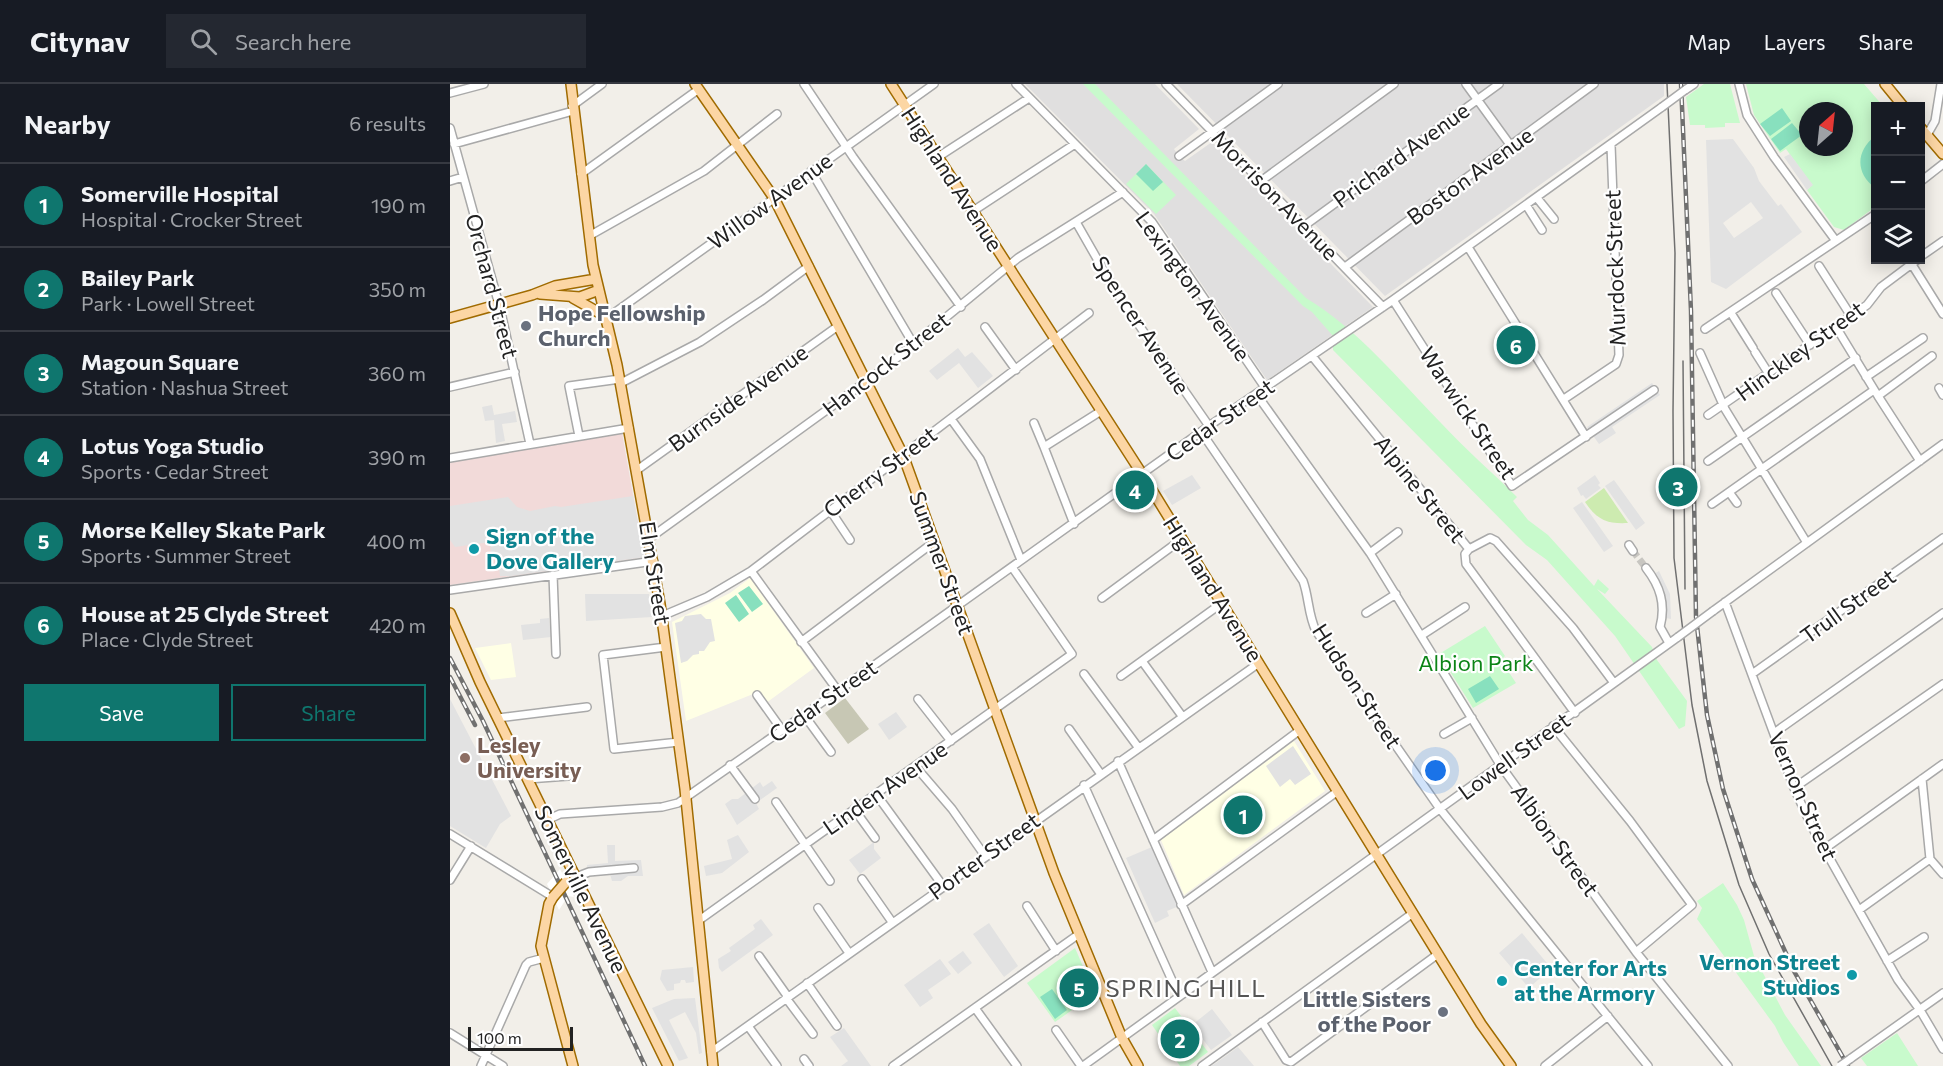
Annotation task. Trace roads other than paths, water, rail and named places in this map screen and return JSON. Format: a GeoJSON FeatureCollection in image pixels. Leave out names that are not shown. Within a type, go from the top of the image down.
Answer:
{"type":"FeatureCollection","features":[{"type":"Feature","properties":{"kind":"main road","name":"Elm Street"},"geometry":{"type":"LineString","coordinates":[[571,84],[572,108],[596,279],[620,381],[650,538],[662,616],[686,797],[713,1066]]}},
{"type":"Feature","properties":{"kind":"main road","name":"Highland Avenue"},"geometry":{"type":"LineString","coordinates":[[891,84],[1142,474],[1438,954],[1511,1066]]}},
{"type":"Feature","properties":{"kind":"main road"},"geometry":{"type":"LineString","coordinates":[[1885,84],[1900,102]]}},
{"type":"Feature","properties":{"kind":"main road","name":"Summer Street"},"geometry":{"type":"LineString","coordinates":[[697,86],[774,198],[903,455],[994,710],[1078,934],[1122,1038],[1138,1066]]}},
{"type":"Feature","properties":{"kind":"main road"},"geometry":{"type":"LineString","coordinates":[[1925,132],[1943,154]]}},
{"type":"Feature","properties":{"kind":"main road"},"geometry":{"type":"LineString","coordinates":[[450,318],[532,295],[555,286],[596,279]]}},
{"type":"Feature","properties":{"kind":"main road"},"geometry":{"type":"LineString","coordinates":[[532,295],[586,296],[599,290]]}},
{"type":"Feature","properties":{"kind":"main road"},"geometry":{"type":"LineString","coordinates":[[568,296],[605,316]]}},
{"type":"Feature","properties":{"kind":"main road","name":"Somerville Avenue"},"geometry":{"type":"LineString","coordinates":[[450,613],[459,637],[668,1066]]}},
{"type":"Feature","properties":{"kind":"main road"},"geometry":{"type":"LineString","coordinates":[[570,1065],[541,941],[553,897],[566,882],[576,877]]}},
{"type":"Feature","properties":{"kind":"street"},"geometry":{"type":"LineString","coordinates":[[450,93],[484,84]]}},
{"type":"Feature","properties":{"kind":"street"},"geometry":{"type":"LineString","coordinates":[[454,144],[572,108],[602,84]]}},
{"type":"Feature","properties":{"kind":"street"},"geometry":{"type":"LineString","coordinates":[[804,84],[961,307]]}},
{"type":"Feature","properties":{"kind":"street","name":"Willow Avenue"},"geometry":{"type":"LineString","coordinates":[[605,316],[614,313],[934,84]]}},
{"type":"Feature","properties":{"kind":"street","name":"Lexington Avenue"},"geometry":{"type":"LineString","coordinates":[[1016,84],[1152,222],[1266,388]]}},
{"type":"Feature","properties":{"kind":"street","name":"Morrison Avenue"},"geometry":{"type":"LineString","coordinates":[[1166,84],[1383,307]]}},
{"type":"Feature","properties":{"kind":"street"},"geometry":{"type":"LineString","coordinates":[[1179,156],[1278,84]]}},
{"type":"Feature","properties":{"kind":"street"},"geometry":{"type":"LineString","coordinates":[[1261,181],[1394,84]]}},
{"type":"Feature","properties":{"kind":"street"},"geometry":{"type":"LineString","coordinates":[[1466,84],[1511,146]]}},
{"type":"Feature","properties":{"kind":"street","name":"Prichard Avenue"},"geometry":{"type":"LineString","coordinates":[[1304,226],[1499,84]]}},
{"type":"Feature","properties":{"kind":"street","name":"Boston Avenue"},"geometry":{"type":"LineString","coordinates":[[1345,267],[1594,84]]}},
{"type":"Feature","properties":{"kind":"street","name":"Cedar Street"},"geometry":{"type":"LineString","coordinates":[[548,820],[562,814],[662,807],[675,804],[686,797],[1074,524],[1209,426],[1312,357],[1526,206],[1694,84]]}},
{"type":"Feature","properties":{"kind":"street"},"geometry":{"type":"LineString","coordinates":[[1739,84],[1747,115],[1774,157],[1836,241]]}},
{"type":"Feature","properties":{"kind":"street"},"geometry":{"type":"LineString","coordinates":[[1925,130],[1935,121],[1941,84]]}},
{"type":"Feature","properties":{"kind":"street"},"geometry":{"type":"LineString","coordinates":[[581,174],[697,86]]}},
{"type":"Feature","properties":{"kind":"street"},"geometry":{"type":"LineString","coordinates":[[938,157],[1029,98]]}},
{"type":"Feature","properties":{"kind":"street"},"geometry":{"type":"LineString","coordinates":[[589,236],[704,171],[777,114]]}},
{"type":"Feature","properties":{"kind":"street","name":"Orchard Street"},"geometry":{"type":"LineString","coordinates":[[450,128],[499,304],[530,444]]}},
{"type":"Feature","properties":{"kind":"street"},"geometry":{"type":"LineString","coordinates":[[972,211],[1075,144]]}},
{"type":"Feature","properties":{"kind":"street","name":"Murdock Street"},"geometry":{"type":"LineString","coordinates":[[1564,399],[1616,364],[1619,356],[1611,145]]}},
{"type":"Feature","properties":{"kind":"street"},"geometry":{"type":"LineString","coordinates":[[1925,178],[1943,164]]}},
{"type":"Feature","properties":{"kind":"street"},"geometry":{"type":"LineString","coordinates":[[811,171],[914,345]]}},
{"type":"Feature","properties":{"kind":"street"},"geometry":{"type":"LineString","coordinates":[[450,181],[463,177]]}},
{"type":"Feature","properties":{"kind":"street","name":"Hancock Street"},"geometry":{"type":"LineString","coordinates":[[650,538],[866,382],[961,307],[1008,266],[1123,192]]}},
{"type":"Feature","properties":{"kind":"street"},"geometry":{"type":"LineString","coordinates":[[1537,198],[1554,219]]}},
{"type":"Feature","properties":{"kind":"street"},"geometry":{"type":"LineString","coordinates":[[1526,206],[1542,231]]}},
{"type":"Feature","properties":{"kind":"street"},"geometry":{"type":"LineString","coordinates":[[1705,329],[1871,217]]}},
{"type":"Feature","properties":{"kind":"street","name":"Spencer Avenue"},"geometry":{"type":"LineString","coordinates":[[1076,222],[1116,292],[1209,426]]}},
{"type":"Feature","properties":{"kind":"street"},"geometry":{"type":"LineString","coordinates":[[1925,254],[1943,241]]}},
{"type":"Feature","properties":{"kind":"street"},"geometry":{"type":"LineString","coordinates":[[1468,247],[1586,436],[1654,390]]}},
{"type":"Feature","properties":{"kind":"street","name":"Hinckley Street"},"geometry":{"type":"LineString","coordinates":[[1708,415],[1867,305],[1881,287],[1910,264]]}},
{"type":"Feature","properties":{"kind":"street"},"geometry":{"type":"LineString","coordinates":[[1916,264],[1943,314]]}},
{"type":"Feature","properties":{"kind":"street"},"geometry":{"type":"LineString","coordinates":[[579,436],[569,386],[620,381],[700,342],[763,300],[808,266]]}},
{"type":"Feature","properties":{"kind":"street"},"geometry":{"type":"LineString","coordinates":[[1819,266],[1851,316]]}},
{"type":"Feature","properties":{"kind":"street"},"geometry":{"type":"LineString","coordinates":[[1776,293],[1809,345]]}},
{"type":"Feature","properties":{"kind":"street","name":"Warwick Street"},"geometry":{"type":"LineString","coordinates":[[1393,300],[1512,486],[1586,436]]}},
{"type":"Feature","properties":{"kind":"street","name":"Cherry Street"},"geometry":{"type":"LineString","coordinates":[[662,616],[707,597],[751,571],[1089,313]]}},
{"type":"Feature","properties":{"kind":"street"},"geometry":{"type":"LineString","coordinates":[[1731,313],[1769,374]]}},
{"type":"Feature","properties":{"kind":"street","name":"Burnside Avenue"},"geometry":{"type":"LineString","coordinates":[[637,470],[838,326]]}},
{"type":"Feature","properties":{"kind":"street"},"geometry":{"type":"LineString","coordinates":[[986,327],[1017,370]]}},
{"type":"Feature","properties":{"kind":"street"},"geometry":{"type":"LineString","coordinates":[[1836,327],[1920,461]]}},
{"type":"Feature","properties":{"kind":"street"},"geometry":{"type":"LineString","coordinates":[[1866,377],[1923,338]]}},
{"type":"Feature","properties":{"kind":"street"},"geometry":{"type":"LineString","coordinates":[[1700,353],[1742,438],[1807,543]]}},
{"type":"Feature","properties":{"kind":"street","name":"Alpine Street"},"geometry":{"type":"LineString","coordinates":[[1312,357],[1470,549],[1465,554],[1466,564],[1575,712]]}},
{"type":"Feature","properties":{"kind":"street"},"geometry":{"type":"LineString","coordinates":[[1712,504],[1932,357]]}},
{"type":"Feature","properties":{"kind":"street"},"geometry":{"type":"LineString","coordinates":[[1708,460],[1856,358]]}},
{"type":"Feature","properties":{"kind":"street"},"geometry":{"type":"LineString","coordinates":[[450,387],[515,372]]}},
{"type":"Feature","properties":{"kind":"street","name":"Albion Street"},"geometry":{"type":"LineString","coordinates":[[1257,395],[1370,553],[1501,766],[1636,952],[1728,1066]]}},
{"type":"Feature","properties":{"kind":"street"},"geometry":{"type":"LineString","coordinates":[[1044,447],[1101,411]]}},
{"type":"Feature","properties":{"kind":"street"},"geometry":{"type":"LineString","coordinates":[[951,419],[981,459],[1021,560]]}},
{"type":"Feature","properties":{"kind":"street"},"geometry":{"type":"LineString","coordinates":[[1034,423],[1074,524]]}},
{"type":"Feature","properties":{"kind":"street"},"geometry":{"type":"LineString","coordinates":[[450,458],[629,428]]}},
{"type":"Feature","properties":{"kind":"street","name":"Hudson Street"},"geometry":{"type":"LineString","coordinates":[[1202,433],[1303,581],[1312,623],[1316,630],[1440,810],[1648,1066]]}},
{"type":"Feature","properties":{"kind":"street","name":"Lowell Street"},"geometry":{"type":"LineString","coordinates":[[1082,1066],[1501,766],[1943,444]]}},
{"type":"Feature","properties":{"kind":"street"},"geometry":{"type":"LineString","coordinates":[[1729,492],[1737,503]]}},
{"type":"Feature","properties":{"kind":"street"},"geometry":{"type":"LineString","coordinates":[[830,510],[850,540]]}},
{"type":"Feature","properties":{"kind":"street"},"geometry":{"type":"LineString","coordinates":[[1370,553],[1398,532]]}},
{"type":"Feature","properties":{"kind":"street"},"geometry":{"type":"LineString","coordinates":[[1470,549],[1490,538],[1496,541],[1573,628],[1614,683]]}},
{"type":"Feature","properties":{"kind":"street","name":"Trull Street"},"geometry":{"type":"LineString","coordinates":[[1752,674],[1943,538]]}},
{"type":"Feature","properties":{"kind":"street"},"geometry":{"type":"LineString","coordinates":[[1102,598],[1182,539]]}},
{"type":"Feature","properties":{"kind":"street"},"geometry":{"type":"LineString","coordinates":[[801,642],[934,542]]}},
{"type":"Feature","properties":{"kind":"street"},"geometry":{"type":"LineString","coordinates":[[450,590],[654,561]]}},
{"type":"Feature","properties":{"kind":"street","name":"Linden Avenue"},"geometry":{"type":"LineString","coordinates":[[698,921],[1072,654],[1012,567]]}},
{"type":"Feature","properties":{"kind":"street"},"geometry":{"type":"LineString","coordinates":[[1646,568],[1661,595],[1663,612],[1660,627],[1669,643]]}},
{"type":"Feature","properties":{"kind":"street"},"geometry":{"type":"LineString","coordinates":[[751,571],[838,691]]}},
{"type":"Feature","properties":{"kind":"street"},"geometry":{"type":"LineString","coordinates":[[553,575],[556,654]]}},
{"type":"Feature","properties":{"kind":"street"},"geometry":{"type":"LineString","coordinates":[[1366,613],[1396,594]]}},
{"type":"Feature","properties":{"kind":"street"},"geometry":{"type":"LineString","coordinates":[[1121,676],[1222,603]]}},
{"type":"Feature","properties":{"kind":"street","name":"Vernon Street"},"geometry":{"type":"LineString","coordinates":[[1725,603],[1794,788],[1823,850],[1887,961],[1943,1049]]}},
{"type":"Feature","properties":{"kind":"street"},"geometry":{"type":"LineString","coordinates":[[1422,635],[1465,607]]}},
{"type":"Feature","properties":{"kind":"street"},"geometry":{"type":"LineString","coordinates":[[1774,733],[1943,613]]}},
{"type":"Feature","properties":{"kind":"street"},"geometry":{"type":"LineString","coordinates":[[666,648],[603,655],[614,749],[679,742]]}},
{"type":"Feature","properties":{"kind":"street"},"geometry":{"type":"LineString","coordinates":[[1142,661],[1182,716]]}},
{"type":"Feature","properties":{"kind":"street","name":"Porter Street"},"geometry":{"type":"LineString","coordinates":[[711,1052],[1100,773],[1259,663]]}},
{"type":"Feature","properties":{"kind":"street"},"geometry":{"type":"LineString","coordinates":[[1084,674],[1138,747]]}},
{"type":"Feature","properties":{"kind":"street"},"geometry":{"type":"LineString","coordinates":[[1794,788],[1943,684]]}},
{"type":"Feature","properties":{"kind":"street"},"geometry":{"type":"LineString","coordinates":[[757,695],[782,730]]}},
{"type":"Feature","properties":{"kind":"street"},"geometry":{"type":"LineString","coordinates":[[918,699],[951,741]]}},
{"type":"Feature","properties":{"kind":"street"},"geometry":{"type":"LineString","coordinates":[[498,718],[588,707]]}},
{"type":"Feature","properties":{"kind":"street"},"geometry":{"type":"LineString","coordinates":[[804,715],[831,752]]}},
{"type":"Feature","properties":{"kind":"street"},"geometry":{"type":"LineString","coordinates":[[1444,734],[1472,718]]}},
{"type":"Feature","properties":{"kind":"street"},"geometry":{"type":"LineString","coordinates":[[1553,726],[1630,821],[1692,905],[1636,952]]}},
{"type":"Feature","properties":{"kind":"street"},"geometry":{"type":"LineString","coordinates":[[1069,729],[1100,773]]}},
{"type":"Feature","properties":{"kind":"street"},"geometry":{"type":"LineString","coordinates":[[1153,840],[1300,730]]}},
{"type":"Feature","properties":{"kind":"street"},"geometry":{"type":"LineString","coordinates":[[1118,761],[1212,972]]}},
{"type":"Feature","properties":{"kind":"street"},"geometry":{"type":"LineString","coordinates":[[1823,850],[1943,764]]}},
{"type":"Feature","properties":{"kind":"street"},"geometry":{"type":"LineString","coordinates":[[730,765],[754,799]]}},
{"type":"Feature","properties":{"kind":"street"},"geometry":{"type":"LineString","coordinates":[[915,766],[952,809],[985,856]]}},
{"type":"Feature","properties":{"kind":"street"},"geometry":{"type":"LineString","coordinates":[[528,779],[568,776]]}},
{"type":"Feature","properties":{"kind":"street"},"geometry":{"type":"LineString","coordinates":[[1922,779],[1930,859],[1943,874]]}},
{"type":"Feature","properties":{"kind":"street"},"geometry":{"type":"LineString","coordinates":[[1084,785],[1179,996]]}},
{"type":"Feature","properties":{"kind":"street"},"geometry":{"type":"LineString","coordinates":[[1181,905],[1338,791]]}},
{"type":"Feature","properties":{"kind":"street"},"geometry":{"type":"LineString","coordinates":[[876,794],[943,886]]}},
{"type":"Feature","properties":{"kind":"street"},"geometry":{"type":"LineString","coordinates":[[776,802],[830,881]]}},
{"type":"Feature","properties":{"kind":"street"},"geometry":{"type":"LineString","coordinates":[[854,809],[875,838]]}},
{"type":"Feature","properties":{"kind":"street"},"geometry":{"type":"LineString","coordinates":[[450,834],[553,897]]}},
{"type":"Feature","properties":{"kind":"street"},"geometry":{"type":"LineString","coordinates":[[450,880],[471,846]]}},
{"type":"Feature","properties":{"kind":"street"},"geometry":{"type":"LineString","coordinates":[[1859,910],[1930,859]]}},
{"type":"Feature","properties":{"kind":"street"},"geometry":{"type":"LineString","coordinates":[[576,877],[589,872],[634,868]]}},
{"type":"Feature","properties":{"kind":"street"},"geometry":{"type":"LineString","coordinates":[[862,879],[892,922]]}},
{"type":"Feature","properties":{"kind":"street"},"geometry":{"type":"LineString","coordinates":[[1027,906],[1056,951]]}},
{"type":"Feature","properties":{"kind":"street"},"geometry":{"type":"LineString","coordinates":[[818,908],[849,953]]}},
{"type":"Feature","properties":{"kind":"street"},"geometry":{"type":"LineString","coordinates":[[1202,1066],[1413,913]]}},
{"type":"Feature","properties":{"kind":"street"},"geometry":{"type":"LineString","coordinates":[[893,1066],[1078,934]]}},
{"type":"Feature","properties":{"kind":"street"},"geometry":{"type":"LineString","coordinates":[[1887,961],[1924,937]]}},
{"type":"Feature","properties":{"kind":"street"},"geometry":{"type":"LineString","coordinates":[[1262,1022],[1286,1060],[1291,1062],[1438,954]]}},
{"type":"Feature","properties":{"kind":"street"},"geometry":{"type":"LineString","coordinates":[[759,956],[813,1034]]}},
{"type":"Feature","properties":{"kind":"street"},"geometry":{"type":"LineString","coordinates":[[481,1066],[526,965],[544,958]]}},
{"type":"Feature","properties":{"kind":"street"},"geometry":{"type":"LineString","coordinates":[[807,983],[837,1026]]}},
{"type":"Feature","properties":{"kind":"street"},"geometry":{"type":"LineString","coordinates":[[1840,1066],[1943,993]]}},
{"type":"Feature","properties":{"kind":"street"},"geometry":{"type":"LineString","coordinates":[[975,1008],[1017,1066]]}},
{"type":"Feature","properties":{"kind":"street"},"geometry":{"type":"LineString","coordinates":[[1545,1066],[1608,1016]]}},
{"type":"Feature","properties":{"kind":"street"},"geometry":{"type":"LineString","coordinates":[[748,1026],[777,1066]]}},
{"type":"Feature","properties":{"kind":"street"},"geometry":{"type":"LineString","coordinates":[[1056,1030],[1082,1066]]}},
{"type":"Feature","properties":{"kind":"street"},"geometry":{"type":"LineString","coordinates":[[450,1033],[503,1066]]}},
{"type":"Feature","properties":{"kind":"street"},"geometry":{"type":"LineString","coordinates":[[804,1059],[809,1066]]}},
{"type":"Feature","properties":{"kind":"tunnel"},"geometry":{"type":"LineString","coordinates":[[1633,551],[1646,568]]}},
{"type":"Feature","properties":{"kind":"tram line"},"geometry":{"type":"LineString","coordinates":[[1667,84],[1675,253],[1674,558],[1692,705],[1707,781],[1739,885],[1769,954],[1832,1066]]}},
{"type":"Feature","properties":{"kind":"tram line"},"geometry":{"type":"LineString","coordinates":[[1683,361],[1685,589]]}},
{"type":"Feature","properties":{"kind":"railway"},"geometry":{"type":"LineString","coordinates":[[1681,84],[1691,311],[1696,617],[1707,715],[1723,789],[1752,879],[1795,973],[1848,1066]]}},
{"type":"Feature","properties":{"kind":"railway"},"geometry":{"type":"LineString","coordinates":[[450,658],[483,721],[645,1066]]}},
{"type":"Feature","properties":{"kind":"railway"},"geometry":{"type":"LineString","coordinates":[[450,677],[475,725]]}},
{"type":"Feature","properties":{"kind":"place","name":"Hope Fellowship Church"},"geometry":{"type":"Point","coordinates":[526,326]}},
{"type":"Feature","properties":{"kind":"place","name":"House at 25 Clyde Street"},"geometry":{"type":"Point","coordinates":[1516,345]}},
{"type":"Feature","properties":{"kind":"place","name":"Magoun Square"},"geometry":{"type":"Point","coordinates":[1678,487]}},
{"type":"Feature","properties":{"kind":"place","name":"Lotus Yoga Studio"},"geometry":{"type":"Point","coordinates":[1135,490]}},
{"type":"Feature","properties":{"kind":"place","name":"Sign of the Dove Gallery"},"geometry":{"type":"Point","coordinates":[474,549]}},
{"type":"Feature","properties":{"kind":"place","name":"Lesley University"},"geometry":{"type":"Point","coordinates":[465,758]}},
{"type":"Feature","properties":{"kind":"place","name":"Somerville Hospital"},"geometry":{"type":"Point","coordinates":[1243,815]}},
{"type":"Feature","properties":{"kind":"place","name":"Vernon Street Studios"},"geometry":{"type":"Point","coordinates":[1852,975]}},
{"type":"Feature","properties":{"kind":"place","name":"Center for Arts at the Armory"},"geometry":{"type":"Point","coordinates":[1502,981]}},
{"type":"Feature","properties":{"kind":"place","name":"Morse Kelley Skate Park"},"geometry":{"type":"Point","coordinates":[1079,988]}},
{"type":"Feature","properties":{"kind":"place","name":"Little Sisters of the Poor"},"geometry":{"type":"Point","coordinates":[1443,1012]}},
{"type":"Feature","properties":{"kind":"place","name":"Bailey Park"},"geometry":{"type":"Point","coordinates":[1180,1039]}},
{"type":"Feature","properties":{"kind":"district","name":"SPRING HILL"},"geometry":{"type":"Point","coordinates":[1186,989]}},
{"type":"Feature","properties":{"kind":"park label","name":"Albion Park"},"geometry":{"type":"Point","coordinates":[1476,663]}}]}
